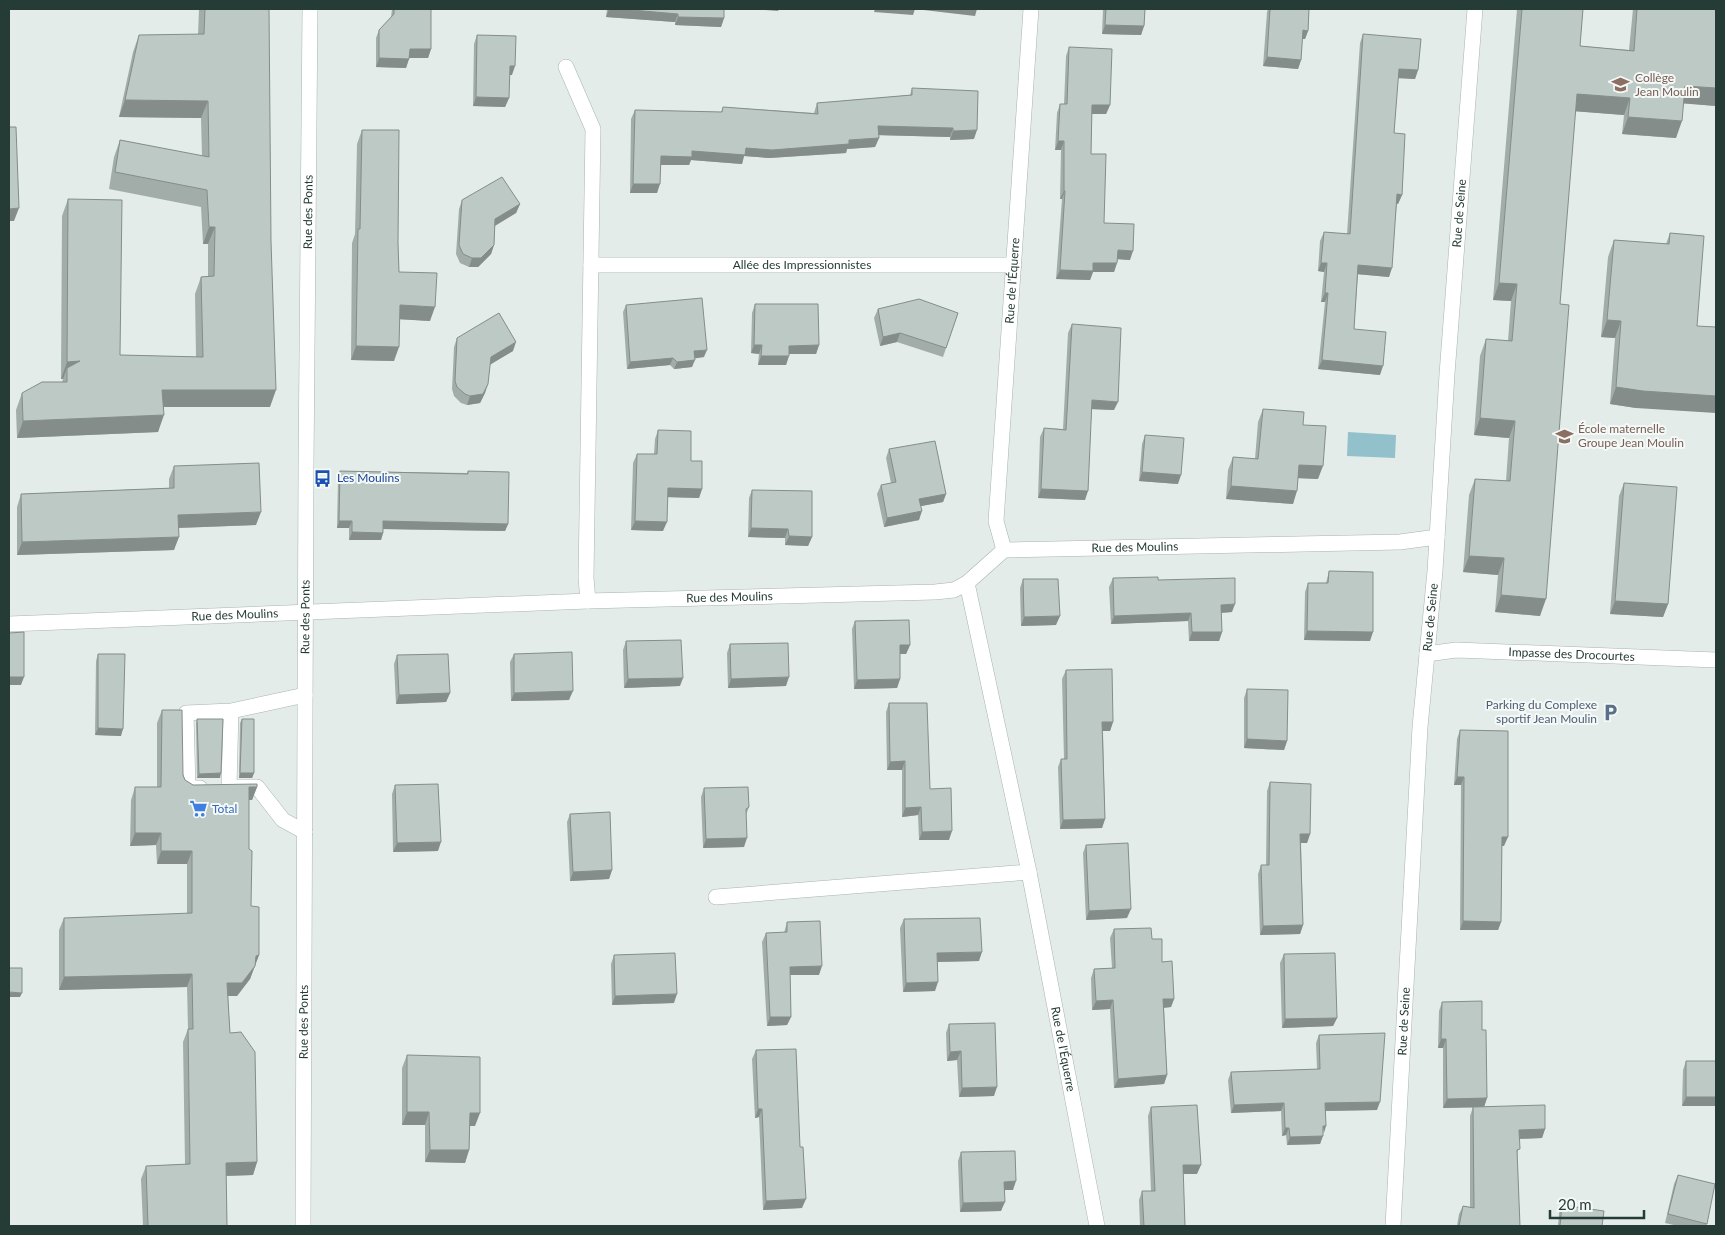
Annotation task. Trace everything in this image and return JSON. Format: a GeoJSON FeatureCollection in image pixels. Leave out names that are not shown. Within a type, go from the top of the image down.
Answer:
{"type":"FeatureCollection","features":[{"type":"Feature","properties":{"kind":"street","name":"Rue des Ponts"},"geometry":{"type":"LineString","coordinates":[[303,1226],[310,9]]}},
{"type":"Feature","properties":{"kind":"street","name":"Rue de l'Équerre"},"geometry":{"type":"LineString","coordinates":[[1004,550],[996,521],[1031,9]]}},
{"type":"Feature","properties":{"kind":"street","name":"Rue de Seine"},"geometry":{"type":"LineString","coordinates":[[1394,1226],[1420,727],[1437,537],[1447,374],[1475,9]]}},
{"type":"Feature","properties":{"kind":"street"},"geometry":{"type":"LineString","coordinates":[[566,67],[593,129],[586,578],[588,601]]}},
{"type":"Feature","properties":{"kind":"street","name":"Allée des Impressionnistes"},"geometry":{"type":"LineString","coordinates":[[591,265],[1014,265]]}},
{"type":"Feature","properties":{"kind":"street","name":"Rue des Moulins"},"geometry":{"type":"LineString","coordinates":[[9,624],[588,601],[935,592],[954,590],[967,583],[1004,550],[1400,542],[1437,537]]}},
{"type":"Feature","properties":{"kind":"street","name":"Rue de l'Équerre"},"geometry":{"type":"LineString","coordinates":[[967,583],[1029,872],[1097,1226]]}},
{"type":"Feature","properties":{"kind":"street","name":"Impasse des Drocourtes"},"geometry":{"type":"LineString","coordinates":[[1427,654],[1456,650],[1716,660]]}},
{"type":"Feature","properties":{"kind":"street"},"geometry":{"type":"LineString","coordinates":[[305,695],[231,712],[186,713],[188,788],[258,787],[284,820],[305,832]]}},
{"type":"Feature","properties":{"kind":"street"},"geometry":{"type":"LineString","coordinates":[[229,787],[231,712]]}},
{"type":"Feature","properties":{"kind":"street"},"geometry":{"type":"LineString","coordinates":[[716,897],[1029,872]]}},
{"type":"Feature","properties":{"kind":"water"},"geometry":{"type":"Polygon","coordinates":[[[1348,432],[1396,435],[1395,458],[1347,456],[1348,432]]]}},
{"type":"Feature","properties":{"kind":"building"},"geometry":{"type":"Polygon","coordinates":[[[205,9],[269,9],[271,241],[276,390],[162,390],[164,415],[23,421],[22,393],[42,382],[67,382],[67,368],[80,361],[67,362],[68,199],[122,200],[120,355],[203,357],[201,277],[214,276],[215,227],[209,227],[207,190],[115,172],[120,140],[209,157],[208,101],[125,100],[139,35],[204,34],[205,9]]]}},
{"type":"Feature","properties":{"kind":"building"},"geometry":{"type":"Polygon","coordinates":[[[394,9],[431,9],[431,49],[410,49],[409,59],[379,58],[379,30],[394,14],[394,9]]]}},
{"type":"Feature","properties":{"kind":"building"},"geometry":{"type":"Polygon","coordinates":[[[620,9],[724,9],[724,18],[678,17],[678,14],[620,9]]]}},
{"type":"Feature","properties":{"kind":"building"},"geometry":{"type":"Polygon","coordinates":[[[1106,9],[1145,9],[1144,26],[1105,25],[1106,9]]]}},
{"type":"Feature","properties":{"kind":"building"},"geometry":{"type":"Polygon","coordinates":[[[1270,9],[1309,9],[1308,31],[1303,30],[1301,60],[1267,57],[1270,9]]]}},
{"type":"Feature","properties":{"kind":"building"},"geometry":{"type":"Polygon","coordinates":[[[1522,9],[1583,9],[1580,46],[1634,51],[1637,9],[1716,9],[1716,88],[1685,86],[1682,121],[1628,117],[1630,98],[1577,94],[1560,304],[1569,305],[1546,599],[1501,595],[1504,558],[1469,556],[1475,479],[1510,481],[1515,421],[1480,418],[1486,339],[1512,341],[1517,284],[1499,283],[1522,9]]]}},
{"type":"Feature","properties":{"kind":"building"},"geometry":{"type":"Polygon","coordinates":[[[1363,34],[1421,39],[1418,70],[1399,69],[1394,133],[1405,134],[1402,195],[1397,194],[1392,268],[1358,265],[1354,329],[1386,332],[1383,366],[1322,360],[1328,293],[1325,293],[1327,263],[1321,263],[1324,232],[1350,234],[1363,34]]]}},
{"type":"Feature","properties":{"kind":"building"},"geometry":{"type":"Polygon","coordinates":[[[477,35],[516,36],[515,66],[510,66],[509,98],[476,97],[477,35]]]}},
{"type":"Feature","properties":{"kind":"building"},"geometry":{"type":"Polygon","coordinates":[[[1069,47],[1112,49],[1110,105],[1092,105],[1091,154],[1106,154],[1104,223],[1134,224],[1133,251],[1118,250],[1117,263],[1093,263],[1093,271],[1060,270],[1065,191],[1064,141],[1058,141],[1060,104],[1067,104],[1069,47]]]}},
{"type":"Feature","properties":{"kind":"building"},"geometry":{"type":"Polygon","coordinates":[[[912,88],[978,91],[977,130],[953,131],[953,128],[878,126],[879,138],[849,140],[849,144],[772,150],[746,148],[745,155],[692,151],[692,157],[661,156],[660,184],[633,184],[635,110],[722,112],[723,107],[818,114],[817,103],[912,95],[912,88]]]}},
{"type":"Feature","properties":{"kind":"building"},"geometry":{"type":"Polygon","coordinates":[[[9,127],[16,127],[19,208],[9,209],[9,127]]]}},
{"type":"Feature","properties":{"kind":"building"},"geometry":{"type":"Polygon","coordinates":[[[362,130],[399,130],[399,272],[437,273],[435,307],[400,305],[399,347],[356,346],[362,130]]]}},
{"type":"Feature","properties":{"kind":"building"},"geometry":{"type":"Polygon","coordinates":[[[502,177],[520,204],[495,219],[494,245],[481,258],[472,258],[463,254],[459,245],[462,200],[502,177]]]}},
{"type":"Feature","properties":{"kind":"building"},"geometry":{"type":"Polygon","coordinates":[[[1670,233],[1704,236],[1697,326],[1716,327],[1716,396],[1643,391],[1616,387],[1621,321],[1607,320],[1614,240],[1669,244],[1670,233]]]}},
{"type":"Feature","properties":{"kind":"building"},"geometry":{"type":"Polygon","coordinates":[[[702,298],[707,350],[694,351],[695,360],[677,362],[673,358],[630,362],[626,305],[702,298]]]}},
{"type":"Feature","properties":{"kind":"building"},"geometry":{"type":"Polygon","coordinates":[[[919,299],[958,313],[946,348],[900,333],[883,337],[878,309],[919,299]]]}},
{"type":"Feature","properties":{"kind":"building"},"geometry":{"type":"Polygon","coordinates":[[[755,304],[818,304],[819,345],[789,346],[789,356],[761,356],[762,345],[754,345],[755,304]]]}},
{"type":"Feature","properties":{"kind":"building"},"geometry":{"type":"Polygon","coordinates":[[[499,313],[516,342],[491,357],[488,384],[483,394],[470,396],[457,387],[455,381],[457,338],[499,313]]]}},
{"type":"Feature","properties":{"kind":"building"},"geometry":{"type":"Polygon","coordinates":[[[1072,324],[1121,328],[1118,402],[1092,400],[1088,491],[1041,489],[1044,428],[1066,430],[1072,324]]]}},
{"type":"Feature","properties":{"kind":"building"},"geometry":{"type":"Polygon","coordinates":[[[1263,409],[1304,412],[1303,425],[1326,426],[1323,466],[1299,465],[1297,491],[1231,486],[1233,457],[1258,459],[1263,409]]]}},
{"type":"Feature","properties":{"kind":"building"},"geometry":{"type":"Polygon","coordinates":[[[658,430],[691,431],[691,461],[702,461],[702,489],[668,488],[667,522],[635,521],[637,454],[657,454],[658,430]]]}},
{"type":"Feature","properties":{"kind":"building"},"geometry":{"type":"Polygon","coordinates":[[[1145,435],[1184,438],[1181,475],[1142,472],[1145,435]]]}},
{"type":"Feature","properties":{"kind":"building"},"geometry":{"type":"Polygon","coordinates":[[[935,441],[946,494],[919,499],[922,511],[887,518],[881,485],[896,482],[889,449],[935,441]]]}},
{"type":"Feature","properties":{"kind":"building"},"geometry":{"type":"Polygon","coordinates":[[[259,463],[261,512],[178,515],[179,537],[22,542],[21,494],[174,488],[174,466],[259,463]]]}},
{"type":"Feature","properties":{"kind":"building"},"geometry":{"type":"Polygon","coordinates":[[[340,471],[468,474],[468,471],[509,472],[508,524],[383,521],[383,533],[352,532],[352,521],[339,521],[340,471]]]}},
{"type":"Feature","properties":{"kind":"building"},"geometry":{"type":"Polygon","coordinates":[[[1624,483],[1677,487],[1668,604],[1615,601],[1624,483]]]}},
{"type":"Feature","properties":{"kind":"building"},"geometry":{"type":"Polygon","coordinates":[[[752,490],[812,491],[812,537],[789,536],[788,529],[751,528],[752,490]]]}},
{"type":"Feature","properties":{"kind":"building"},"geometry":{"type":"Polygon","coordinates":[[[1329,571],[1373,572],[1373,632],[1307,631],[1308,583],[1328,583],[1329,571]]]}},
{"type":"Feature","properties":{"kind":"building"},"geometry":{"type":"Polygon","coordinates":[[[1158,577],[1158,580],[1235,578],[1235,604],[1221,605],[1222,632],[1192,632],[1191,613],[1114,616],[1113,578],[1158,577]]]}},
{"type":"Feature","properties":{"kind":"building"},"geometry":{"type":"Polygon","coordinates":[[[1023,579],[1058,579],[1060,616],[1024,617],[1023,579]]]}},
{"type":"Feature","properties":{"kind":"building"},"geometry":{"type":"Polygon","coordinates":[[[909,620],[910,645],[900,645],[900,679],[857,680],[855,621],[909,620]]]}},
{"type":"Feature","properties":{"kind":"building"},"geometry":{"type":"Polygon","coordinates":[[[24,632],[24,677],[9,677],[9,633],[24,632]]]}},
{"type":"Feature","properties":{"kind":"building"},"geometry":{"type":"Polygon","coordinates":[[[681,640],[683,678],[628,679],[626,641],[681,640]]]}},
{"type":"Feature","properties":{"kind":"building"},"geometry":{"type":"Polygon","coordinates":[[[788,643],[789,677],[731,679],[730,644],[788,643]]]}},
{"type":"Feature","properties":{"kind":"building"},"geometry":{"type":"Polygon","coordinates":[[[572,652],[573,691],[514,693],[514,654],[572,652]]]}},
{"type":"Feature","properties":{"kind":"building"},"geometry":{"type":"Polygon","coordinates":[[[98,654],[125,654],[123,729],[98,728],[98,654]]]}},
{"type":"Feature","properties":{"kind":"building"},"geometry":{"type":"Polygon","coordinates":[[[448,654],[450,693],[399,695],[397,655],[448,654]]]}},
{"type":"Feature","properties":{"kind":"building"},"geometry":{"type":"Polygon","coordinates":[[[1112,669],[1113,722],[1102,722],[1105,819],[1063,820],[1061,759],[1067,759],[1066,670],[1112,669]]]}},
{"type":"Feature","properties":{"kind":"building"},"geometry":{"type":"Polygon","coordinates":[[[1247,689],[1288,690],[1287,741],[1247,739],[1247,689]]]}},
{"type":"Feature","properties":{"kind":"building"},"geometry":{"type":"Polygon","coordinates":[[[889,703],[927,703],[930,789],[951,788],[952,831],[922,832],[921,807],[905,808],[905,761],[890,762],[889,703]]]}},
{"type":"Feature","properties":{"kind":"building"},"geometry":{"type":"Polygon","coordinates":[[[162,710],[182,710],[183,775],[185,780],[193,785],[257,784],[257,787],[249,787],[249,849],[252,851],[251,906],[259,907],[259,955],[256,956],[255,966],[242,983],[227,983],[230,1033],[241,1032],[255,1052],[257,1162],[226,1163],[227,1226],[148,1226],[146,1166],[190,1164],[188,1029],[193,1029],[192,974],[64,977],[64,918],[192,913],[192,851],[161,851],[161,833],[135,833],[135,787],[161,787],[162,710]]]}},
{"type":"Feature","properties":{"kind":"building"},"geometry":{"type":"Polygon","coordinates":[[[197,719],[223,719],[221,773],[199,774],[197,719]]]}},
{"type":"Feature","properties":{"kind":"building"},"geometry":{"type":"Polygon","coordinates":[[[242,719],[254,719],[254,773],[240,773],[242,719]]]}},
{"type":"Feature","properties":{"kind":"building"},"geometry":{"type":"Polygon","coordinates":[[[1460,730],[1508,731],[1508,837],[1502,837],[1501,922],[1463,921],[1464,777],[1457,777],[1460,730]]]}},
{"type":"Feature","properties":{"kind":"building"},"geometry":{"type":"Polygon","coordinates":[[[1270,782],[1311,784],[1310,834],[1300,834],[1303,925],[1263,926],[1261,865],[1269,865],[1270,782]]]}},
{"type":"Feature","properties":{"kind":"building"},"geometry":{"type":"Polygon","coordinates":[[[438,784],[441,842],[397,843],[395,785],[438,784]]]}},
{"type":"Feature","properties":{"kind":"building"},"geometry":{"type":"Polygon","coordinates":[[[748,787],[749,807],[746,809],[747,838],[706,839],[704,788],[748,787]]]}},
{"type":"Feature","properties":{"kind":"building"},"geometry":{"type":"Polygon","coordinates":[[[610,812],[612,870],[573,872],[570,814],[610,812]]]}},
{"type":"Feature","properties":{"kind":"building"},"geometry":{"type":"Polygon","coordinates":[[[1128,843],[1131,909],[1089,911],[1086,845],[1128,843]]]}},
{"type":"Feature","properties":{"kind":"building"},"geometry":{"type":"Polygon","coordinates":[[[980,918],[982,952],[937,953],[938,982],[906,983],[904,919],[980,918]]]}},
{"type":"Feature","properties":{"kind":"building"},"geometry":{"type":"Polygon","coordinates":[[[820,921],[822,966],[790,967],[791,1017],[770,1017],[766,933],[787,932],[787,922],[820,921]]]}},
{"type":"Feature","properties":{"kind":"building"},"geometry":{"type":"Polygon","coordinates":[[[1151,928],[1152,939],[1162,939],[1162,962],[1172,961],[1174,999],[1163,999],[1167,1075],[1118,1079],[1113,1000],[1096,1001],[1094,969],[1115,968],[1114,929],[1151,928]]]}},
{"type":"Feature","properties":{"kind":"building"},"geometry":{"type":"Polygon","coordinates":[[[675,953],[677,994],[615,996],[614,955],[675,953]]]}},
{"type":"Feature","properties":{"kind":"building"},"geometry":{"type":"Polygon","coordinates":[[[1335,953],[1337,1018],[1285,1019],[1284,954],[1335,953]]]}},
{"type":"Feature","properties":{"kind":"building"},"geometry":{"type":"Polygon","coordinates":[[[9,968],[22,968],[22,993],[9,992],[9,968]]]}},
{"type":"Feature","properties":{"kind":"building"},"geometry":{"type":"Polygon","coordinates":[[[1482,1001],[1482,1030],[1486,1030],[1487,1098],[1447,1099],[1446,1039],[1441,1039],[1442,1002],[1482,1001]]]}},
{"type":"Feature","properties":{"kind":"building"},"geometry":{"type":"Polygon","coordinates":[[[995,1023],[997,1087],[962,1088],[961,1051],[950,1052],[949,1024],[995,1023]]]}},
{"type":"Feature","properties":{"kind":"building"},"geometry":{"type":"Polygon","coordinates":[[[1385,1033],[1380,1102],[1325,1103],[1326,1126],[1323,1126],[1323,1136],[1290,1137],[1289,1128],[1285,1128],[1284,1103],[1234,1105],[1231,1072],[1320,1069],[1319,1035],[1385,1033]]]}},
{"type":"Feature","properties":{"kind":"building"},"geometry":{"type":"Polygon","coordinates":[[[796,1049],[800,1147],[803,1147],[806,1199],[766,1201],[762,1109],[758,1109],[756,1050],[796,1049]]]}},
{"type":"Feature","properties":{"kind":"building"},"geometry":{"type":"Polygon","coordinates":[[[407,1055],[480,1057],[480,1113],[470,1113],[469,1150],[430,1150],[429,1112],[407,1112],[407,1055]]]}},
{"type":"Feature","properties":{"kind":"building"},"geometry":{"type":"Polygon","coordinates":[[[1686,1061],[1716,1061],[1716,1097],[1686,1097],[1686,1061]]]}},
{"type":"Feature","properties":{"kind":"building"},"geometry":{"type":"Polygon","coordinates":[[[1197,1105],[1201,1165],[1183,1165],[1185,1226],[1144,1226],[1142,1191],[1155,1191],[1151,1107],[1197,1105]]]}},
{"type":"Feature","properties":{"kind":"building"},"geometry":{"type":"Polygon","coordinates":[[[1545,1105],[1545,1129],[1519,1130],[1520,1149],[1517,1150],[1520,1226],[1459,1226],[1463,1206],[1474,1208],[1473,1107],[1545,1105]]]}},
{"type":"Feature","properties":{"kind":"building"},"geometry":{"type":"Polygon","coordinates":[[[1015,1151],[1016,1181],[1004,1182],[1005,1202],[963,1203],[961,1152],[1015,1151]]]}},
{"type":"Feature","properties":{"kind":"building"},"geometry":{"type":"Polygon","coordinates":[[[1678,1175],[1715,1184],[1707,1224],[1668,1214],[1678,1175]]]}},
{"type":"Feature","properties":{"kind":"building"},"geometry":{"type":"Polygon","coordinates":[[[1562,1205],[1604,1211],[1602,1226],[1560,1226],[1562,1205]]]}},
{"type":"Feature","properties":{"kind":"place","name":"Collège Jean Moulin"},"geometry":{"type":"Point","coordinates":[1621,85]}},
{"type":"Feature","properties":{"kind":"place","name":"École maternelle Groupe Jean Moulin"},"geometry":{"type":"Point","coordinates":[1564,436]}},
{"type":"Feature","properties":{"kind":"place","name":"Les Moulins"},"geometry":{"type":"Point","coordinates":[323,478]}},
{"type":"Feature","properties":{"kind":"place","name":"Parking du Complexe sportif Jean Moulin"},"geometry":{"type":"Point","coordinates":[1611,712]}},
{"type":"Feature","properties":{"kind":"place","name":"Total"},"geometry":{"type":"Point","coordinates":[198,809]}}]}
